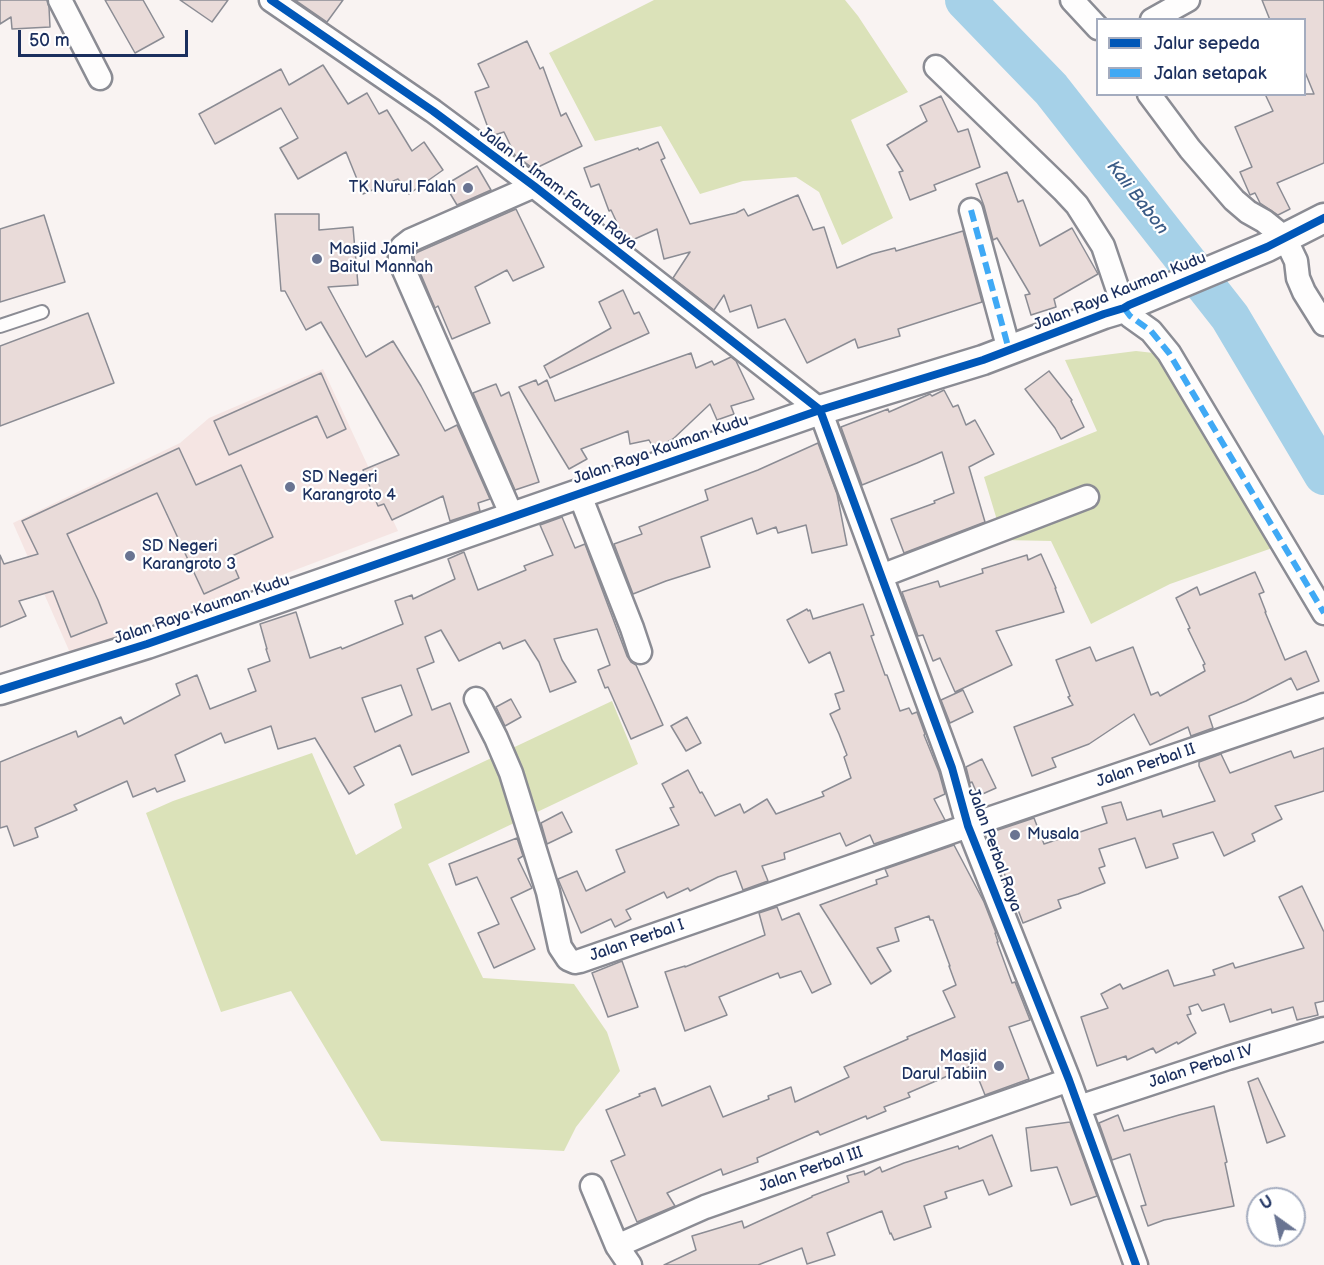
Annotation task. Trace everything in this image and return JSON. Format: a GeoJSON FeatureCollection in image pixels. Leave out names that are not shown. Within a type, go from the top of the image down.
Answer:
{"type":"FeatureCollection","features":[{"type":"Feature","properties":{"kind":"street"},"geometry":{"type":"LineString","coordinates":[[60,0],[100,78]]}},
{"type":"Feature","properties":{"kind":"street","name":"Jalan K. Imam Faruqi Raya"},"geometry":{"type":"LineString","coordinates":[[271,0],[433,111],[534,186],[820,410]]}},
{"type":"Feature","properties":{"kind":"street"},"geometry":{"type":"LineString","coordinates":[[1072,0],[1096,26]]}},
{"type":"Feature","properties":{"kind":"street"},"geometry":{"type":"LineString","coordinates":[[1156,18],[1188,0]]}},
{"type":"Feature","properties":{"kind":"street"},"geometry":{"type":"LineString","coordinates":[[936,67],[1077,205],[1103,246],[1130,316],[1150,331],[1169,353],[1324,613]]}},
{"type":"Feature","properties":{"kind":"street"},"geometry":{"type":"LineString","coordinates":[[1150,96],[1190,149],[1234,200],[1248,212],[1264,221],[1276,243],[1296,261],[1300,286],[1324,324]]}},
{"type":"Feature","properties":{"kind":"street"},"geometry":{"type":"LineString","coordinates":[[512,516],[400,261],[400,254],[402,247],[411,240],[534,186]]}},
{"type":"Feature","properties":{"kind":"street"},"geometry":{"type":"LineString","coordinates":[[971,210],[1009,350]]}},
{"type":"Feature","properties":{"kind":"street","name":"Jalan Raya Kauman Kudu"},"geometry":{"type":"LineString","coordinates":[[0,690],[147,644],[820,410],[983,360],[1126,306],[1276,243],[1324,218]]}},
{"type":"Feature","properties":{"kind":"street","name":"Jalan Perbal Raya"},"geometry":{"type":"LineString","coordinates":[[820,410],[952,768],[968,826],[1069,1080],[1136,1265]]}},
{"type":"Feature","properties":{"kind":"street"},"geometry":{"type":"LineString","coordinates":[[579,493],[640,652]]}},
{"type":"Feature","properties":{"kind":"street"},"geometry":{"type":"LineString","coordinates":[[881,576],[1087,497]]}},
{"type":"Feature","properties":{"kind":"street","name":"Jalan Perbal I"},"geometry":{"type":"LineString","coordinates":[[476,699],[511,773],[548,892],[560,947],[568,959],[575,962],[968,826]]}},
{"type":"Feature","properties":{"kind":"street","name":"Jalan Perbal II"},"geometry":{"type":"LineString","coordinates":[[968,826],[1324,705]]}},
{"type":"Feature","properties":{"kind":"street","name":"Jalan Perbal IV"},"geometry":{"type":"LineString","coordinates":[[1079,1107],[1324,1029]]}},
{"type":"Feature","properties":{"kind":"street","name":"Jalan Perbal III"},"geometry":{"type":"LineString","coordinates":[[617,1246],[705,1207],[1069,1080]]}},
{"type":"Feature","properties":{"kind":"street"},"geometry":{"type":"LineString","coordinates":[[592,1186],[617,1246],[630,1265]]}},
{"type":"Feature","properties":{"kind":"lane"},"geometry":{"type":"LineString","coordinates":[[0,326],[42,312]]}},
{"type":"Feature","properties":{"kind":"shaded area"},"geometry":{"type":"Polygon","coordinates":[[[323,369],[398,531],[71,655],[13,523],[180,443],[209,418],[323,369]]]}},
{"type":"Feature","properties":{"kind":"green space"},"geometry":{"type":"Polygon","coordinates":[[[654,0],[845,0],[908,92],[851,120],[893,218],[842,245],[819,192],[796,177],[743,181],[700,194],[661,126],[595,141],[549,53],[654,0]]]}},
{"type":"Feature","properties":{"kind":"green space"},"geometry":{"type":"Polygon","coordinates":[[[1136,351],[1180,356],[1295,540],[1170,584],[1091,624],[1051,541],[1003,540],[984,477],[1097,431],[1065,360],[1136,351]]]}},
{"type":"Feature","properties":{"kind":"green space"},"geometry":{"type":"Polygon","coordinates":[[[612,701],[638,764],[428,864],[483,978],[574,984],[607,1032],[620,1071],[576,1127],[564,1151],[381,1141],[291,991],[221,1012],[146,813],[173,801],[312,753],[356,855],[402,828],[394,804],[612,701]]]}},
{"type":"Feature","properties":{"kind":"building"},"geometry":{"type":"Polygon","coordinates":[[[0,0],[47,0],[50,27],[12,29],[11,17],[0,24],[0,0]]]}},
{"type":"Feature","properties":{"kind":"building"},"geometry":{"type":"Polygon","coordinates":[[[105,0],[143,0],[164,37],[135,53],[105,0]]]}},
{"type":"Feature","properties":{"kind":"building"},"geometry":{"type":"Polygon","coordinates":[[[180,0],[228,0],[212,22],[180,0]]]}},
{"type":"Feature","properties":{"kind":"building"},"geometry":{"type":"Polygon","coordinates":[[[295,0],[343,0],[327,22],[295,0]]]}},
{"type":"Feature","properties":{"kind":"building"},"geometry":{"type":"Polygon","coordinates":[[[1262,0],[1324,0],[1324,163],[1277,183],[1290,209],[1278,215],[1260,203],[1255,193],[1250,195],[1240,172],[1252,167],[1235,127],[1273,111],[1266,96],[1314,94],[1306,74],[1306,18],[1269,18],[1262,0]]]}},
{"type":"Feature","properties":{"kind":"building"},"geometry":{"type":"Polygon","coordinates":[[[527,41],[540,69],[543,67],[561,116],[566,113],[582,146],[534,169],[515,155],[504,132],[491,136],[475,92],[489,87],[478,64],[527,41]]]}},
{"type":"Feature","properties":{"kind":"building"},"geometry":{"type":"Polygon","coordinates":[[[323,65],[348,104],[367,93],[379,114],[387,110],[412,151],[424,142],[443,170],[409,194],[398,179],[363,194],[346,152],[298,179],[280,148],[298,138],[281,108],[215,144],[199,114],[281,69],[289,85],[323,65]]]}},
{"type":"Feature","properties":{"kind":"building"},"geometry":{"type":"Polygon","coordinates":[[[941,96],[958,132],[968,129],[980,167],[934,185],[936,190],[910,200],[899,172],[903,171],[887,145],[927,121],[920,106],[941,96]]]}},
{"type":"Feature","properties":{"kind":"building"},"geometry":{"type":"Polygon","coordinates":[[[658,142],[665,158],[661,160],[690,224],[744,209],[748,216],[798,195],[813,230],[824,227],[837,268],[872,254],[895,248],[896,251],[963,231],[982,302],[898,329],[900,336],[858,348],[855,339],[807,363],[785,319],[758,328],[751,305],[730,312],[724,295],[714,310],[673,278],[690,252],[664,259],[657,229],[628,242],[625,240],[611,210],[609,211],[599,184],[591,187],[584,168],[658,142]]]}},
{"type":"Feature","properties":{"kind":"building","name":"TK Nurul Falah"},"geometry":{"type":"Polygon","coordinates":[[[477,166],[491,190],[457,205],[445,185],[477,166]]]}},
{"type":"Feature","properties":{"kind":"building"},"geometry":{"type":"Polygon","coordinates":[[[1007,172],[1018,202],[1023,200],[1040,246],[1072,228],[1098,274],[1054,299],[1056,307],[1031,315],[1025,295],[1030,294],[997,238],[993,240],[976,184],[1007,172]]]}},
{"type":"Feature","properties":{"kind":"building"},"geometry":{"type":"Polygon","coordinates":[[[516,209],[544,267],[513,281],[507,270],[475,287],[490,323],[452,339],[438,306],[435,308],[414,255],[516,209]]]}},
{"type":"Feature","properties":{"kind":"building"},"geometry":{"type":"Polygon","coordinates":[[[275,214],[319,214],[319,230],[353,227],[358,285],[328,287],[366,357],[393,341],[445,431],[457,425],[490,499],[478,503],[480,511],[450,521],[443,496],[392,520],[384,504],[378,506],[363,470],[399,455],[321,322],[306,330],[285,291],[281,291],[275,214]]]}},
{"type":"Feature","properties":{"kind":"building"},"geometry":{"type":"Polygon","coordinates":[[[44,215],[65,282],[0,302],[0,229],[44,215]]]}},
{"type":"Feature","properties":{"kind":"building"},"geometry":{"type":"Polygon","coordinates":[[[623,290],[634,314],[639,312],[649,333],[550,378],[544,366],[611,328],[599,302],[623,290]]]}},
{"type":"Feature","properties":{"kind":"building"},"geometry":{"type":"Polygon","coordinates":[[[88,313],[114,383],[0,426],[0,346],[88,313]]]}},
{"type":"Feature","properties":{"kind":"building"},"geometry":{"type":"Polygon","coordinates":[[[691,353],[696,368],[712,361],[714,365],[731,357],[736,361],[754,399],[731,406],[734,414],[717,420],[710,404],[673,439],[654,449],[649,440],[630,444],[628,431],[581,449],[587,459],[569,469],[519,387],[536,380],[538,385],[547,380],[555,401],[691,353]]]}},
{"type":"Feature","properties":{"kind":"building"},"geometry":{"type":"Polygon","coordinates":[[[1049,371],[1072,400],[1084,427],[1061,439],[1025,389],[1049,371]]]}},
{"type":"Feature","properties":{"kind":"building"},"geometry":{"type":"Polygon","coordinates":[[[321,373],[346,429],[327,438],[317,416],[229,455],[214,421],[321,373]]]}},
{"type":"Feature","properties":{"kind":"building"},"geometry":{"type":"Polygon","coordinates":[[[496,384],[501,396],[509,392],[539,482],[515,490],[473,393],[496,384]]]}},
{"type":"Feature","properties":{"kind":"building"},"geometry":{"type":"Polygon","coordinates":[[[944,390],[953,407],[958,405],[966,425],[975,420],[994,454],[969,467],[985,522],[904,553],[891,519],[935,503],[934,501],[954,493],[942,452],[862,485],[841,427],[888,409],[889,412],[944,390]]]}},
{"type":"Feature","properties":{"kind":"building"},"geometry":{"type":"Polygon","coordinates":[[[818,443],[837,494],[847,545],[812,553],[806,525],[778,533],[776,527],[757,534],[752,518],[701,537],[710,567],[633,594],[614,544],[642,534],[639,527],[708,500],[705,490],[758,470],[818,443]]]}},
{"type":"Feature","properties":{"kind":"building"},"geometry":{"type":"Polygon","coordinates":[[[179,448],[196,485],[241,465],[273,537],[230,557],[239,578],[204,594],[157,493],[67,534],[107,623],[71,637],[53,591],[19,601],[26,616],[0,627],[0,555],[4,564],[38,554],[22,521],[179,448]]]}},
{"type":"Feature","properties":{"kind":"building"},"geometry":{"type":"Polygon","coordinates":[[[562,517],[575,548],[585,544],[627,656],[636,665],[663,725],[631,739],[598,670],[610,665],[597,629],[554,639],[562,660],[576,682],[550,692],[539,662],[525,640],[503,649],[500,642],[459,661],[441,630],[425,637],[434,662],[417,669],[432,710],[450,703],[469,752],[412,775],[400,745],[354,767],[364,785],[349,794],[315,738],[278,749],[271,726],[225,743],[221,733],[175,755],[185,781],[157,792],[155,788],[133,797],[127,781],[74,805],[77,810],[35,828],[38,837],[14,846],[7,826],[0,828],[0,762],[76,731],[78,737],[121,717],[124,724],[180,695],[176,684],[197,675],[210,709],[256,691],[248,669],[270,661],[260,624],[296,612],[310,658],[341,647],[342,649],[403,624],[395,601],[412,595],[413,599],[455,579],[448,559],[464,552],[478,590],[526,570],[524,566],[553,555],[540,525],[562,517]],[[401,685],[362,698],[375,732],[412,715],[401,685]]]}},
{"type":"Feature","properties":{"kind":"building"},"geometry":{"type":"Polygon","coordinates":[[[1041,554],[1064,612],[996,631],[1012,665],[955,692],[940,658],[933,661],[923,635],[918,636],[902,592],[938,581],[940,587],[983,573],[982,569],[1027,555],[1028,560],[1041,554]]]}},
{"type":"Feature","properties":{"kind":"building"},"geometry":{"type":"Polygon","coordinates":[[[1255,572],[1264,592],[1259,594],[1265,612],[1285,660],[1306,651],[1319,681],[1297,690],[1291,678],[1246,701],[1209,716],[1213,728],[1191,736],[1188,727],[1150,745],[1134,714],[1089,744],[1052,758],[1056,767],[1032,776],[1014,727],[1073,705],[1068,697],[1070,696],[1056,660],[1090,647],[1096,661],[1133,647],[1151,695],[1158,692],[1160,696],[1205,671],[1203,665],[1205,664],[1176,598],[1197,587],[1200,595],[1255,572]]]}},
{"type":"Feature","properties":{"kind":"building"},"geometry":{"type":"Polygon","coordinates":[[[863,604],[874,635],[871,636],[900,711],[909,708],[912,714],[917,712],[945,794],[934,799],[945,820],[874,844],[870,835],[846,846],[840,833],[784,853],[785,859],[762,866],[768,881],[743,890],[736,871],[690,891],[688,888],[667,898],[664,892],[626,910],[631,919],[615,927],[611,919],[581,933],[558,879],[577,871],[586,891],[625,872],[616,850],[679,825],[670,808],[674,807],[662,784],[688,770],[715,816],[740,804],[744,813],[767,799],[776,814],[824,796],[822,792],[851,778],[844,757],[847,755],[830,714],[840,709],[835,694],[844,691],[830,652],[809,663],[787,620],[807,609],[810,610],[813,619],[863,604]]]}},
{"type":"Feature","properties":{"kind":"building"},"geometry":{"type":"Polygon","coordinates":[[[963,690],[973,712],[950,723],[941,700],[963,690]]]}},
{"type":"Feature","properties":{"kind":"building"},"geometry":{"type":"Polygon","coordinates":[[[511,699],[521,717],[505,726],[496,707],[511,699]]]}},
{"type":"Feature","properties":{"kind":"building"},"geometry":{"type":"Polygon","coordinates":[[[687,717],[701,743],[686,751],[671,726],[687,717]]]}},
{"type":"Feature","properties":{"kind":"building"},"geometry":{"type":"Polygon","coordinates":[[[1324,748],[1324,791],[1275,806],[1282,819],[1252,834],[1255,841],[1224,856],[1213,832],[1173,844],[1178,858],[1146,868],[1135,838],[1099,849],[1105,866],[1099,868],[1105,883],[1058,900],[1061,908],[1023,923],[989,833],[1034,818],[1044,844],[1107,823],[1102,807],[1121,802],[1127,820],[1161,810],[1163,817],[1215,801],[1199,762],[1221,754],[1230,773],[1291,751],[1294,758],[1324,748]]]}},
{"type":"Feature","properties":{"kind":"building"},"geometry":{"type":"Polygon","coordinates":[[[982,759],[996,788],[978,796],[972,782],[970,783],[966,767],[982,759]]]}},
{"type":"Feature","properties":{"kind":"building"},"geometry":{"type":"Polygon","coordinates":[[[562,812],[572,832],[547,844],[541,823],[562,812]]]}},
{"type":"Feature","properties":{"kind":"building"},"geometry":{"type":"Polygon","coordinates":[[[517,838],[523,856],[518,859],[532,888],[511,898],[535,949],[494,968],[478,933],[499,924],[477,877],[456,885],[449,864],[517,838]]]}},
{"type":"Feature","properties":{"kind":"building"},"geometry":{"type":"Polygon","coordinates":[[[954,845],[984,902],[1012,983],[1015,982],[1030,1020],[1009,1027],[1029,1079],[985,1095],[973,1065],[908,1093],[910,1097],[884,1107],[886,1111],[867,1119],[866,1116],[820,1135],[818,1131],[757,1158],[758,1162],[723,1175],[721,1169],[667,1193],[675,1206],[637,1222],[611,1161],[625,1155],[606,1110],[655,1088],[662,1106],[710,1086],[723,1117],[769,1099],[768,1096],[791,1087],[795,1102],[849,1077],[844,1067],[955,1017],[943,991],[956,985],[933,920],[930,920],[929,916],[895,928],[899,941],[877,948],[891,971],[871,984],[820,905],[877,884],[876,880],[888,876],[885,869],[954,845]]]}},
{"type":"Feature","properties":{"kind":"building"},"geometry":{"type":"Polygon","coordinates":[[[1302,886],[1324,932],[1324,1001],[1315,1003],[1318,1015],[1297,1020],[1293,1007],[1272,1013],[1271,1009],[1230,1022],[1224,1004],[1202,1011],[1198,1004],[1189,1007],[1191,1014],[1187,1015],[1196,1033],[1156,1053],[1153,1048],[1127,1060],[1126,1056],[1097,1066],[1081,1017],[1108,1008],[1101,994],[1120,984],[1123,989],[1168,970],[1174,986],[1215,975],[1213,970],[1233,963],[1235,968],[1304,948],[1279,897],[1302,886]]]}},
{"type":"Feature","properties":{"kind":"building"},"geometry":{"type":"Polygon","coordinates":[[[777,907],[782,920],[799,913],[831,984],[812,993],[801,971],[780,978],[778,973],[719,997],[727,1015],[685,1031],[665,972],[685,967],[765,935],[759,913],[777,907]]]}},
{"type":"Feature","properties":{"kind":"building"},"geometry":{"type":"Polygon","coordinates":[[[622,961],[638,1007],[608,1017],[592,973],[622,961]]]}},
{"type":"Feature","properties":{"kind":"building"},"geometry":{"type":"Polygon","coordinates":[[[1258,1078],[1285,1136],[1267,1143],[1248,1082],[1258,1078]]]}},
{"type":"Feature","properties":{"kind":"building"},"geometry":{"type":"Polygon","coordinates":[[[1214,1106],[1234,1206],[1164,1220],[1148,1226],[1141,1206],[1146,1205],[1130,1154],[1112,1160],[1099,1123],[1118,1115],[1124,1131],[1214,1106]]]}},
{"type":"Feature","properties":{"kind":"building"},"geometry":{"type":"Polygon","coordinates":[[[1070,1122],[1097,1196],[1071,1205],[1057,1167],[1031,1171],[1026,1128],[1070,1122]]]}},
{"type":"Feature","properties":{"kind":"building"},"geometry":{"type":"Polygon","coordinates":[[[992,1135],[1012,1186],[989,1195],[983,1180],[945,1192],[947,1198],[924,1206],[931,1227],[894,1240],[882,1211],[827,1233],[835,1255],[807,1264],[802,1248],[758,1265],[664,1265],[696,1250],[692,1236],[742,1221],[744,1228],[812,1196],[849,1182],[847,1176],[864,1171],[865,1175],[880,1167],[882,1172],[958,1146],[959,1149],[992,1135]]]}},
{"type":"Feature","properties":{"kind":"waterway","name":"Kali Babon"},"geometry":{"type":"LineString","coordinates":[[965,0],[1051,89],[1230,317],[1324,475]]}},
{"type":"Feature","properties":{"kind":"marked path"},"geometry":{"type":"LineString","coordinates":[[971,210],[1009,350]]}},
{"type":"Feature","properties":{"kind":"marked path"},"geometry":{"type":"LineString","coordinates":[[1124,308],[1130,316],[1151,331],[1169,353],[1324,613]]}},
{"type":"Feature","properties":{"kind":"cycle path"},"geometry":{"type":"LineString","coordinates":[[271,0],[433,111],[534,186],[820,410],[952,768],[968,826],[1069,1080],[1136,1265]]}},
{"type":"Feature","properties":{"kind":"cycle path"},"geometry":{"type":"LineString","coordinates":[[0,690],[147,644],[820,410],[983,360],[1124,308],[1267,247],[1324,218]]}},
{"type":"Feature","properties":{"kind":"place","name":"TK Nurul Falah"},"geometry":{"type":"Point","coordinates":[468,188]}},
{"type":"Feature","properties":{"kind":"place","name":"Masjid Jami' Baitul Mannah"},"geometry":{"type":"Point","coordinates":[317,259]}},
{"type":"Feature","properties":{"kind":"place","name":"SD Negeri Karangroto 4"},"geometry":{"type":"Point","coordinates":[290,487]}},
{"type":"Feature","properties":{"kind":"place","name":"SD Negeri Karangroto 3"},"geometry":{"type":"Point","coordinates":[130,556]}},
{"type":"Feature","properties":{"kind":"place","name":"Musala"},"geometry":{"type":"Point","coordinates":[1015,835]}},
{"type":"Feature","properties":{"kind":"place","name":"Masjid Darul Tabiin"},"geometry":{"type":"Point","coordinates":[999,1066]}}]}
